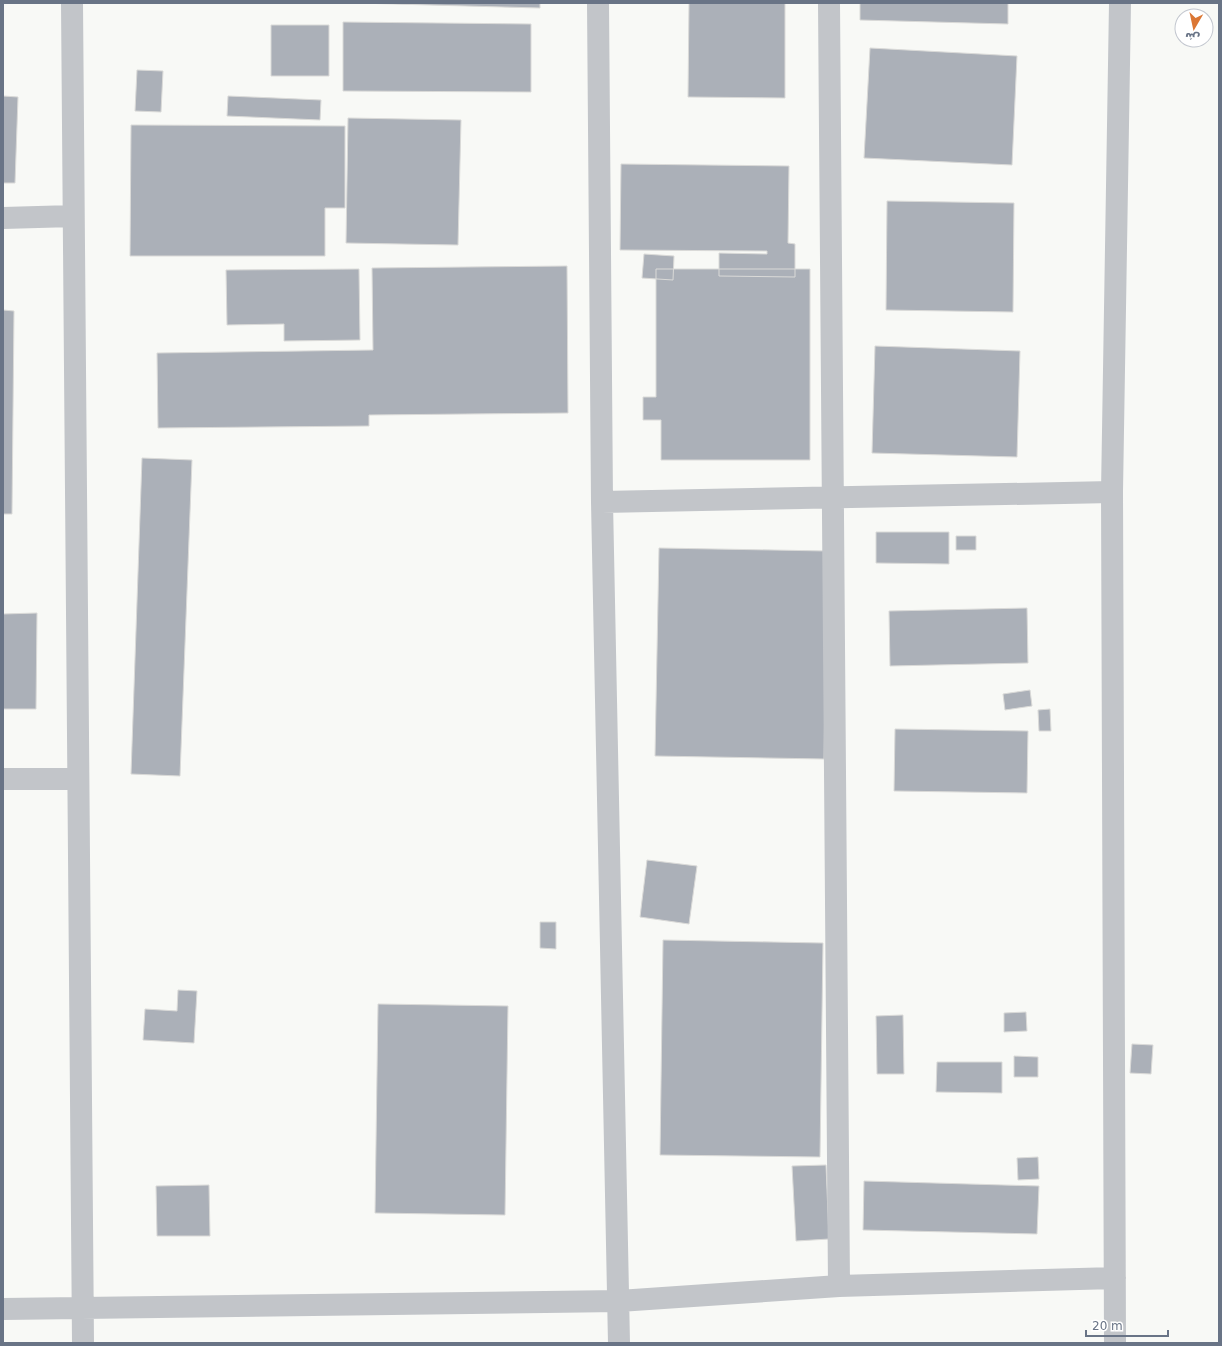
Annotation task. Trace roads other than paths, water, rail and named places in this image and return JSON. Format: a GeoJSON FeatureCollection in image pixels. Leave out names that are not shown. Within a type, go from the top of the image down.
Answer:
{"type":"FeatureCollection","features":[{"type":"Feature","properties":{"kind":"street"},"geometry":{"type":"LineString","coordinates":[[72,3],[83,1343]]}},
{"type":"Feature","properties":{"kind":"street"},"geometry":{"type":"LineString","coordinates":[[598,3],[602,502],[619,1343]]}},
{"type":"Feature","properties":{"kind":"street"},"geometry":{"type":"LineString","coordinates":[[829,3],[839,1286]]}},
{"type":"Feature","properties":{"kind":"street"},"geometry":{"type":"LineString","coordinates":[[1115,1343],[1112,492],[1120,3]]}},
{"type":"Feature","properties":{"kind":"street"},"geometry":{"type":"LineString","coordinates":[[3,218],[74,216]]}},
{"type":"Feature","properties":{"kind":"street"},"geometry":{"type":"LineString","coordinates":[[602,502],[1112,492]]}},
{"type":"Feature","properties":{"kind":"street"},"geometry":{"type":"LineString","coordinates":[[3,779],[78,779]]}},
{"type":"Feature","properties":{"kind":"street"},"geometry":{"type":"LineString","coordinates":[[3,1309],[619,1301],[839,1286],[1115,1278]]}}]}
